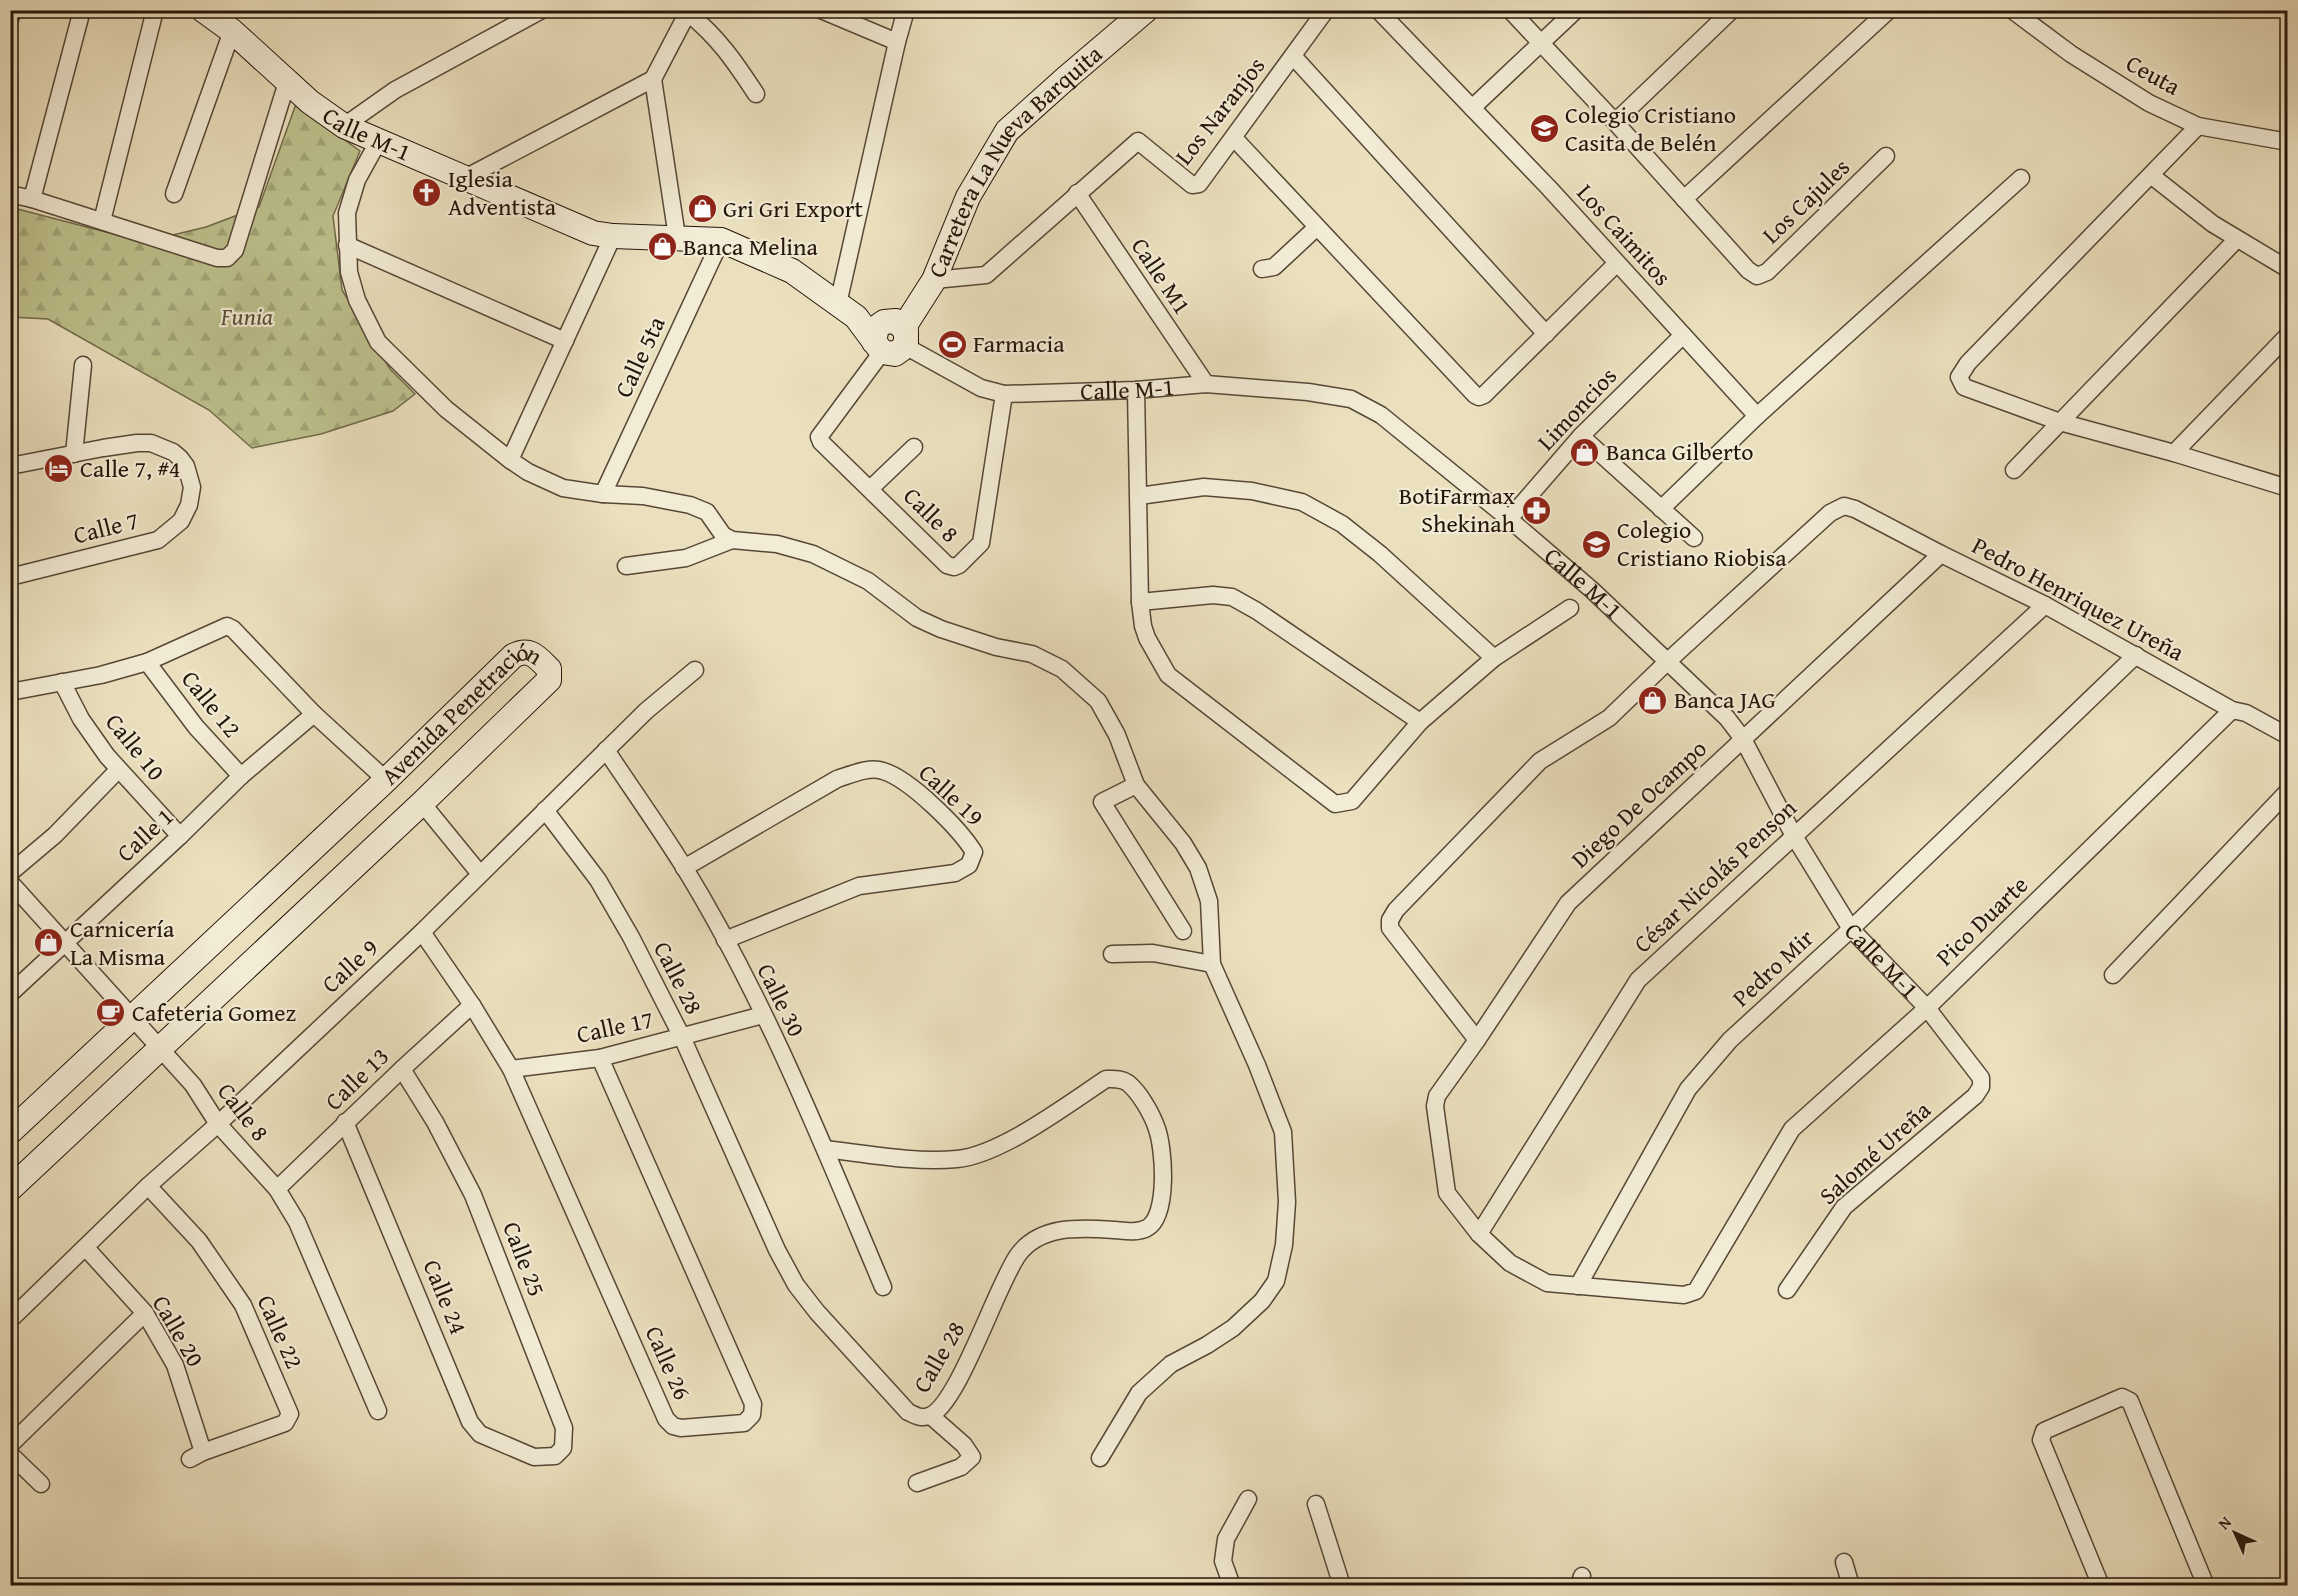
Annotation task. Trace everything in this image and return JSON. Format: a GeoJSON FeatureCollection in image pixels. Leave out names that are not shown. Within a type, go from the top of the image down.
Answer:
{"type":"FeatureCollection","features":[{"type":"Feature","properties":{"kind":"street"},"geometry":{"type":"LineString","coordinates":[[10,19],[13,10]]}},
{"type":"Feature","properties":{"kind":"street"},"geometry":{"type":"LineString","coordinates":[[32,199],[82,10]]}},
{"type":"Feature","properties":{"kind":"street"},"geometry":{"type":"LineString","coordinates":[[102,222],[155,10]]}},
{"type":"Feature","properties":{"kind":"street"},"geometry":{"type":"LineString","coordinates":[[344,126],[395,90],[542,10]]}},
{"type":"Feature","properties":{"kind":"street"},"geometry":{"type":"LineString","coordinates":[[821,10],[897,42]]}},
{"type":"Feature","properties":{"kind":"street"},"geometry":{"type":"LineString","coordinates":[[847,310],[897,42],[906,10]]}},
{"type":"Feature","properties":{"kind":"street","name":"Carretera La Nueva Barquita"},"geometry":{"type":"LineString","coordinates":[[891,335],[920,277],[968,166],[983,139],[1000,116],[1126,10]]}},
{"type":"Feature","properties":{"kind":"street","name":"Carretera La Nueva Barquita"},"geometry":{"type":"LineString","coordinates":[[891,335],[934,280],[968,197],[1008,131],[1146,10]]}},
{"type":"Feature","properties":{"kind":"street","name":"Los Naranjos"},"geometry":{"type":"LineString","coordinates":[[1077,193],[1138,141],[1196,186],[1234,138],[1326,10]]}},
{"type":"Feature","properties":{"kind":"street","name":"Los Caimitos"},"geometry":{"type":"LineString","coordinates":[[1378,10],[1617,262],[1756,416]]}},
{"type":"Feature","properties":{"kind":"street"},"geometry":{"type":"LineString","coordinates":[[1510,10],[1684,199],[1889,10]]}},
{"type":"Feature","properties":{"kind":"street"},"geometry":{"type":"LineString","coordinates":[[1472,108],[1576,10]]}},
{"type":"Feature","properties":{"kind":"street"},"geometry":{"type":"LineString","coordinates":[[1615,122],[1732,10]]}},
{"type":"Feature","properties":{"kind":"street","name":"Ceuta"},"geometry":{"type":"LineString","coordinates":[[2012,10],[2080,60],[2149,103],[2199,126],[2288,142]]}},
{"type":"Feature","properties":{"kind":"street"},"geometry":{"type":"LineString","coordinates":[[465,178],[653,79],[688,12],[725,48],[756,94]]}},
{"type":"Feature","properties":{"kind":"street"},"geometry":{"type":"LineString","coordinates":[[174,194],[217,18]]}},
{"type":"Feature","properties":{"kind":"street","name":"Calle M-1"},"geometry":{"type":"LineString","coordinates":[[217,18],[310,102],[344,126],[593,233],[613,236],[721,240],[792,271],[847,310],[981,388],[1004,394],[1136,390],[1206,384],[1234,385],[1308,392],[1351,399],[1381,415],[1592,590],[1727,718],[1743,739],[1794,836],[1851,929],[1927,1008],[1981,1078],[1981,1087]]}},
{"type":"Feature","properties":{"kind":"street"},"geometry":{"type":"LineString","coordinates":[[1293,56],[1546,334]]}},
{"type":"Feature","properties":{"kind":"street"},"geometry":{"type":"LineString","coordinates":[[653,79],[677,237]]}},
{"type":"Feature","properties":{"kind":"street"},"geometry":{"type":"LineString","coordinates":[[10,194],[222,259],[231,255],[235,250],[287,82]]}},
{"type":"Feature","properties":{"kind":"street"},"geometry":{"type":"LineString","coordinates":[[2199,126],[1968,363],[1959,377],[1964,387],[2060,422],[2174,453],[2288,488]]}},
{"type":"Feature","properties":{"kind":"street"},"geometry":{"type":"LineString","coordinates":[[1234,138],[1479,397],[1484,395],[1617,262]]}},
{"type":"Feature","properties":{"kind":"street"},"geometry":{"type":"LineString","coordinates":[[378,142],[357,180],[347,213],[349,272],[357,300],[378,342],[446,409],[510,460],[528,472],[563,488],[603,494],[643,496],[690,505],[707,512],[723,535],[732,540],[777,544],[813,554],[868,581],[917,618],[941,630],[996,647],[1032,654],[1062,669],[1098,701],[1117,735],[1136,784],[1183,843],[1198,868],[1209,901],[1212,964],[1257,1065],[1283,1132],[1287,1202],[1284,1245],[1276,1281],[1262,1301],[1233,1328],[1171,1364],[1139,1393],[1100,1458]]}},
{"type":"Feature","properties":{"kind":"street","name":"Los Cajules"},"geometry":{"type":"LineString","coordinates":[[1684,199],[1748,270],[1757,276],[1767,272],[1886,156]]}},
{"type":"Feature","properties":{"kind":"street"},"geometry":{"type":"LineString","coordinates":[[2152,176],[2213,224],[2288,269]]}},
{"type":"Feature","properties":{"kind":"street"},"geometry":{"type":"LineString","coordinates":[[1661,509],[1756,416],[2021,178]]}},
{"type":"Feature","properties":{"kind":"street"},"geometry":{"type":"LineString","coordinates":[[934,280],[986,275],[1077,193]]}},
{"type":"Feature","properties":{"kind":"street","name":"Calle M1"},"geometry":{"type":"LineString","coordinates":[[1077,193],[1206,384]]}},
{"type":"Feature","properties":{"kind":"street"},"geometry":{"type":"LineString","coordinates":[[1262,269],[1275,267],[1317,227]]}},
{"type":"Feature","properties":{"kind":"street"},"geometry":{"type":"LineString","coordinates":[[510,460],[613,236]]}},
{"type":"Feature","properties":{"kind":"street"},"geometry":{"type":"LineString","coordinates":[[2014,470],[2237,239]]}},
{"type":"Feature","properties":{"kind":"street","name":"Calle 5ta"},"geometry":{"type":"LineString","coordinates":[[603,494],[721,240]]}},
{"type":"Feature","properties":{"kind":"street"},"geometry":{"type":"LineString","coordinates":[[347,245],[565,340]]}},
{"type":"Feature","properties":{"kind":"street","name":"Calle 8"},"geometry":{"type":"LineString","coordinates":[[891,335],[819,436],[821,442],[947,565],[954,567],[959,565],[981,543],[1004,394]]}},
{"type":"Feature","properties":{"kind":"street","name":"Limoncios"},"geometry":{"type":"LineString","coordinates":[[1509,519],[1581,436],[1683,335]]}},
{"type":"Feature","properties":{"kind":"street"},"geometry":{"type":"LineString","coordinates":[[2174,453],[2288,335]]}},
{"type":"Feature","properties":{"kind":"street"},"geometry":{"type":"LineString","coordinates":[[74,454],[83,364]]}},
{"type":"Feature","properties":{"kind":"street"},"geometry":{"type":"LineString","coordinates":[[1136,390],[1140,602],[1147,638],[1168,675],[1335,804],[1352,801],[1420,722],[1494,658],[1570,608]]}},
{"type":"Feature","properties":{"kind":"street"},"geometry":{"type":"LineString","coordinates":[[1581,436],[1694,538]]}},
{"type":"Feature","properties":{"kind":"street","name":"Calle 7"},"geometry":{"type":"LineString","coordinates":[[10,466],[137,443],[151,443],[173,452],[186,466],[191,480],[191,496],[185,514],[174,528],[150,543],[10,577]]}},
{"type":"Feature","properties":{"kind":"street"},"geometry":{"type":"LineString","coordinates":[[870,489],[914,447]]}},
{"type":"Feature","properties":{"kind":"street"},"geometry":{"type":"LineString","coordinates":[[1138,496],[1204,487],[1252,490],[1302,502],[1342,524],[1380,554],[1494,658]]}},
{"type":"Feature","properties":{"kind":"street","name":"Pedro Henriquez Ureña"},"geometry":{"type":"LineString","coordinates":[[1668,661],[1830,513],[1844,507],[1855,509],[2045,604],[2232,710],[2246,713],[2288,736]]}},
{"type":"Feature","properties":{"kind":"street"},"geometry":{"type":"LineString","coordinates":[[626,566],[686,558],[732,540]]}},
{"type":"Feature","properties":{"kind":"street","name":"Diego De Ocampo"},"geometry":{"type":"LineString","coordinates":[[1696,1291],[1683,1295],[1547,1283],[1510,1263],[1479,1234],[1447,1193],[1435,1106],[1437,1096],[1568,903],[1941,554]]}},
{"type":"Feature","properties":{"kind":"street"},"geometry":{"type":"LineString","coordinates":[[1140,602],[1213,595],[1232,597],[1257,611],[1420,722]]}},
{"type":"Feature","properties":{"kind":"street","name":"César Nicolás Penson"},"geometry":{"type":"LineString","coordinates":[[1479,1234],[1638,980],[2045,604]]}},
{"type":"Feature","properties":{"kind":"street"},"geometry":{"type":"LineString","coordinates":[[10,692],[101,675],[147,662],[227,626],[233,629],[314,714],[386,780]]}},
{"type":"Feature","properties":{"kind":"street","name":"Avenida Penetración"},"geometry":{"type":"LineString","coordinates":[[10,1132],[386,780],[513,656],[528,651],[549,669],[549,680],[10,1189]]}},
{"type":"Feature","properties":{"kind":"street","name":"Pedro Mir"},"geometry":{"type":"LineString","coordinates":[[1578,1286],[1688,1089],[1730,1040],[1851,929],[2136,655]]}},
{"type":"Feature","properties":{"kind":"street"},"geometry":{"type":"LineString","coordinates":[[1477,1040],[1390,928],[1390,920],[1396,910],[1540,761],[1609,718],[1668,661]]}},
{"type":"Feature","properties":{"kind":"street","name":"Calle 12"},"geometry":{"type":"LineString","coordinates":[[147,662],[196,727],[241,776]]}},
{"type":"Feature","properties":{"kind":"street","name":"Calle 9"},"geometry":{"type":"LineString","coordinates":[[10,1320],[148,1186],[218,1124],[422,932],[646,711],[695,670]]}},
{"type":"Feature","properties":{"kind":"street","name":"Calle 10"},"geometry":{"type":"LineString","coordinates":[[62,682],[81,719],[118,770],[180,836]]}},
{"type":"Feature","properties":{"kind":"street","name":"Pico Duarte"},"geometry":{"type":"LineString","coordinates":[[1696,1291],[1792,1130],[1927,1008],[2232,710]]}},
{"type":"Feature","properties":{"kind":"street","name":"Calle 1"},"geometry":{"type":"LineString","coordinates":[[10,994],[241,776],[314,714]]}},
{"type":"Feature","properties":{"kind":"street","name":"Calle 30"},"geometry":{"type":"LineString","coordinates":[[606,750],[684,868],[725,940],[825,1149],[882,1287]]}},
{"type":"Feature","properties":{"kind":"street"},"geometry":{"type":"LineString","coordinates":[[10,873],[55,835],[118,770]]}},
{"type":"Feature","properties":{"kind":"street","name":"Calle 19"},"geometry":{"type":"LineString","coordinates":[[684,868],[837,779],[856,772],[881,770],[907,783],[962,834],[974,852],[969,865],[955,873],[859,886],[725,940]]}},
{"type":"Feature","properties":{"kind":"street"},"geometry":{"type":"LineString","coordinates":[[1136,784],[1102,802],[1183,931]]}},
{"type":"Feature","properties":{"kind":"street"},"geometry":{"type":"LineString","coordinates":[[2113,975],[2288,791]]}},
{"type":"Feature","properties":{"kind":"street"},"geometry":{"type":"LineString","coordinates":[[422,802],[480,874]]}},
{"type":"Feature","properties":{"kind":"street","name":"Calle 28"},"geometry":{"type":"LineString","coordinates":[[545,810],[598,880],[631,937],[682,1037],[777,1250],[796,1284],[817,1312],[908,1412],[920,1418],[931,1416],[944,1402],[977,1345],[1008,1269],[1022,1250],[1058,1230],[1076,1228],[1138,1231],[1149,1227],[1161,1206],[1163,1153],[1156,1128],[1141,1098],[1127,1083],[1117,1078],[1106,1079],[991,1150],[959,1159],[929,1160],[825,1149]]}},
{"type":"Feature","properties":{"kind":"street","name":"Calle 8"},"geometry":{"type":"LineString","coordinates":[[10,882],[133,1016],[192,1085],[218,1124],[277,1190],[297,1222],[378,1411]]}},
{"type":"Feature","properties":{"kind":"street","name":"Calle 26"},"geometry":{"type":"LineString","coordinates":[[422,932],[472,1005],[511,1069],[666,1419],[673,1426],[681,1428],[744,1423],[752,1415],[753,1404],[600,1058]]}},
{"type":"Feature","properties":{"kind":"street"},"geometry":{"type":"LineString","coordinates":[[1112,954],[1153,953],[1212,964]]}},
{"type":"Feature","properties":{"kind":"street","name":"Calle 13"},"geometry":{"type":"LineString","coordinates":[[277,1190],[345,1122],[472,1005]]}},
{"type":"Feature","properties":{"kind":"street","name":"Calle 17"},"geometry":{"type":"LineString","coordinates":[[511,1069],[600,1058],[763,1016]]}},
{"type":"Feature","properties":{"kind":"street","name":"Calle 25"},"geometry":{"type":"LineString","coordinates":[[402,1068],[435,1122],[473,1195],[564,1428],[563,1448],[555,1456],[534,1457]]}},
{"type":"Feature","properties":{"kind":"street","name":"Salomé Ureña"},"geometry":{"type":"LineString","coordinates":[[1787,1290],[1844,1207],[1975,1096],[1981,1087]]}},
{"type":"Feature","properties":{"kind":"street","name":"Calle 24"},"geometry":{"type":"LineString","coordinates":[[345,1122],[470,1422],[480,1434],[534,1457]]}},
{"type":"Feature","properties":{"kind":"street","name":"Calle 22"},"geometry":{"type":"LineString","coordinates":[[148,1186],[199,1241],[243,1305],[290,1414],[285,1423],[196,1455]]}},
{"type":"Feature","properties":{"kind":"street","name":"Calle 20"},"geometry":{"type":"LineString","coordinates":[[86,1248],[145,1313],[175,1365],[196,1455]]}},
{"type":"Feature","properties":{"kind":"street"},"geometry":{"type":"LineString","coordinates":[[10,1445],[145,1313]]}},
{"type":"Feature","properties":{"kind":"street"},"geometry":{"type":"LineString","coordinates":[[2101,1586],[2041,1440],[2044,1431],[2122,1397],[2130,1401],[2206,1586]]}},
{"type":"Feature","properties":{"kind":"street"},"geometry":{"type":"LineString","coordinates":[[917,1483],[960,1467],[972,1457],[964,1445],[931,1416]]}},
{"type":"Feature","properties":{"kind":"street"},"geometry":{"type":"LineString","coordinates":[[10,1454],[41,1484]]}},
{"type":"Feature","properties":{"kind":"street"},"geometry":{"type":"LineString","coordinates":[[1232,1586],[1223,1561],[1226,1539],[1248,1499]]}},
{"type":"Feature","properties":{"kind":"street"},"geometry":{"type":"LineString","coordinates":[[1316,1504],[1342,1586]]}},
{"type":"Feature","properties":{"kind":"street"},"geometry":{"type":"LineString","coordinates":[[1844,1562],[1851,1586]]}},
{"type":"Feature","properties":{"kind":"green space","name":"Funia"},"geometry":{"type":"Polygon","coordinates":[[[296,104],[360,151],[333,216],[342,290],[390,369],[415,394],[393,411],[321,434],[252,448],[209,410],[48,319],[11,317],[10,207],[144,242],[206,227],[259,207],[296,104]]]}},
{"type":"Feature","properties":{"kind":"place","name":"Colegio Cristiano Casita de Belén"},"geometry":{"type":"Point","coordinates":[1544,129]}},
{"type":"Feature","properties":{"kind":"place","name":"Iglesia Adventista"},"geometry":{"type":"Point","coordinates":[427,193]}},
{"type":"Feature","properties":{"kind":"place","name":"Gri Gri Export"},"geometry":{"type":"Point","coordinates":[702,209]}},
{"type":"Feature","properties":{"kind":"place","name":"Banca Melina"},"geometry":{"type":"Point","coordinates":[662,247]}},
{"type":"Feature","properties":{"kind":"place","name":"Farmacia"},"geometry":{"type":"Point","coordinates":[952,344]}},
{"type":"Feature","properties":{"kind":"place","name":"Banca Gilberto"},"geometry":{"type":"Point","coordinates":[1585,452]}},
{"type":"Feature","properties":{"kind":"place","name":"Calle 7, #4"},"geometry":{"type":"Point","coordinates":[59,469]}},
{"type":"Feature","properties":{"kind":"place","name":"BotiFarmax Shekinah"},"geometry":{"type":"Point","coordinates":[1536,510]}},
{"type":"Feature","properties":{"kind":"place","name":"Colegio Cristiano Riobisa"},"geometry":{"type":"Point","coordinates":[1596,544]}},
{"type":"Feature","properties":{"kind":"place","name":"Banca JAG"},"geometry":{"type":"Point","coordinates":[1653,700]}},
{"type":"Feature","properties":{"kind":"place","name":"Carnicería La Misma"},"geometry":{"type":"Point","coordinates":[49,943]}},
{"type":"Feature","properties":{"kind":"place","name":"Cafeteria Gomez"},"geometry":{"type":"Point","coordinates":[111,1013]}}]}
